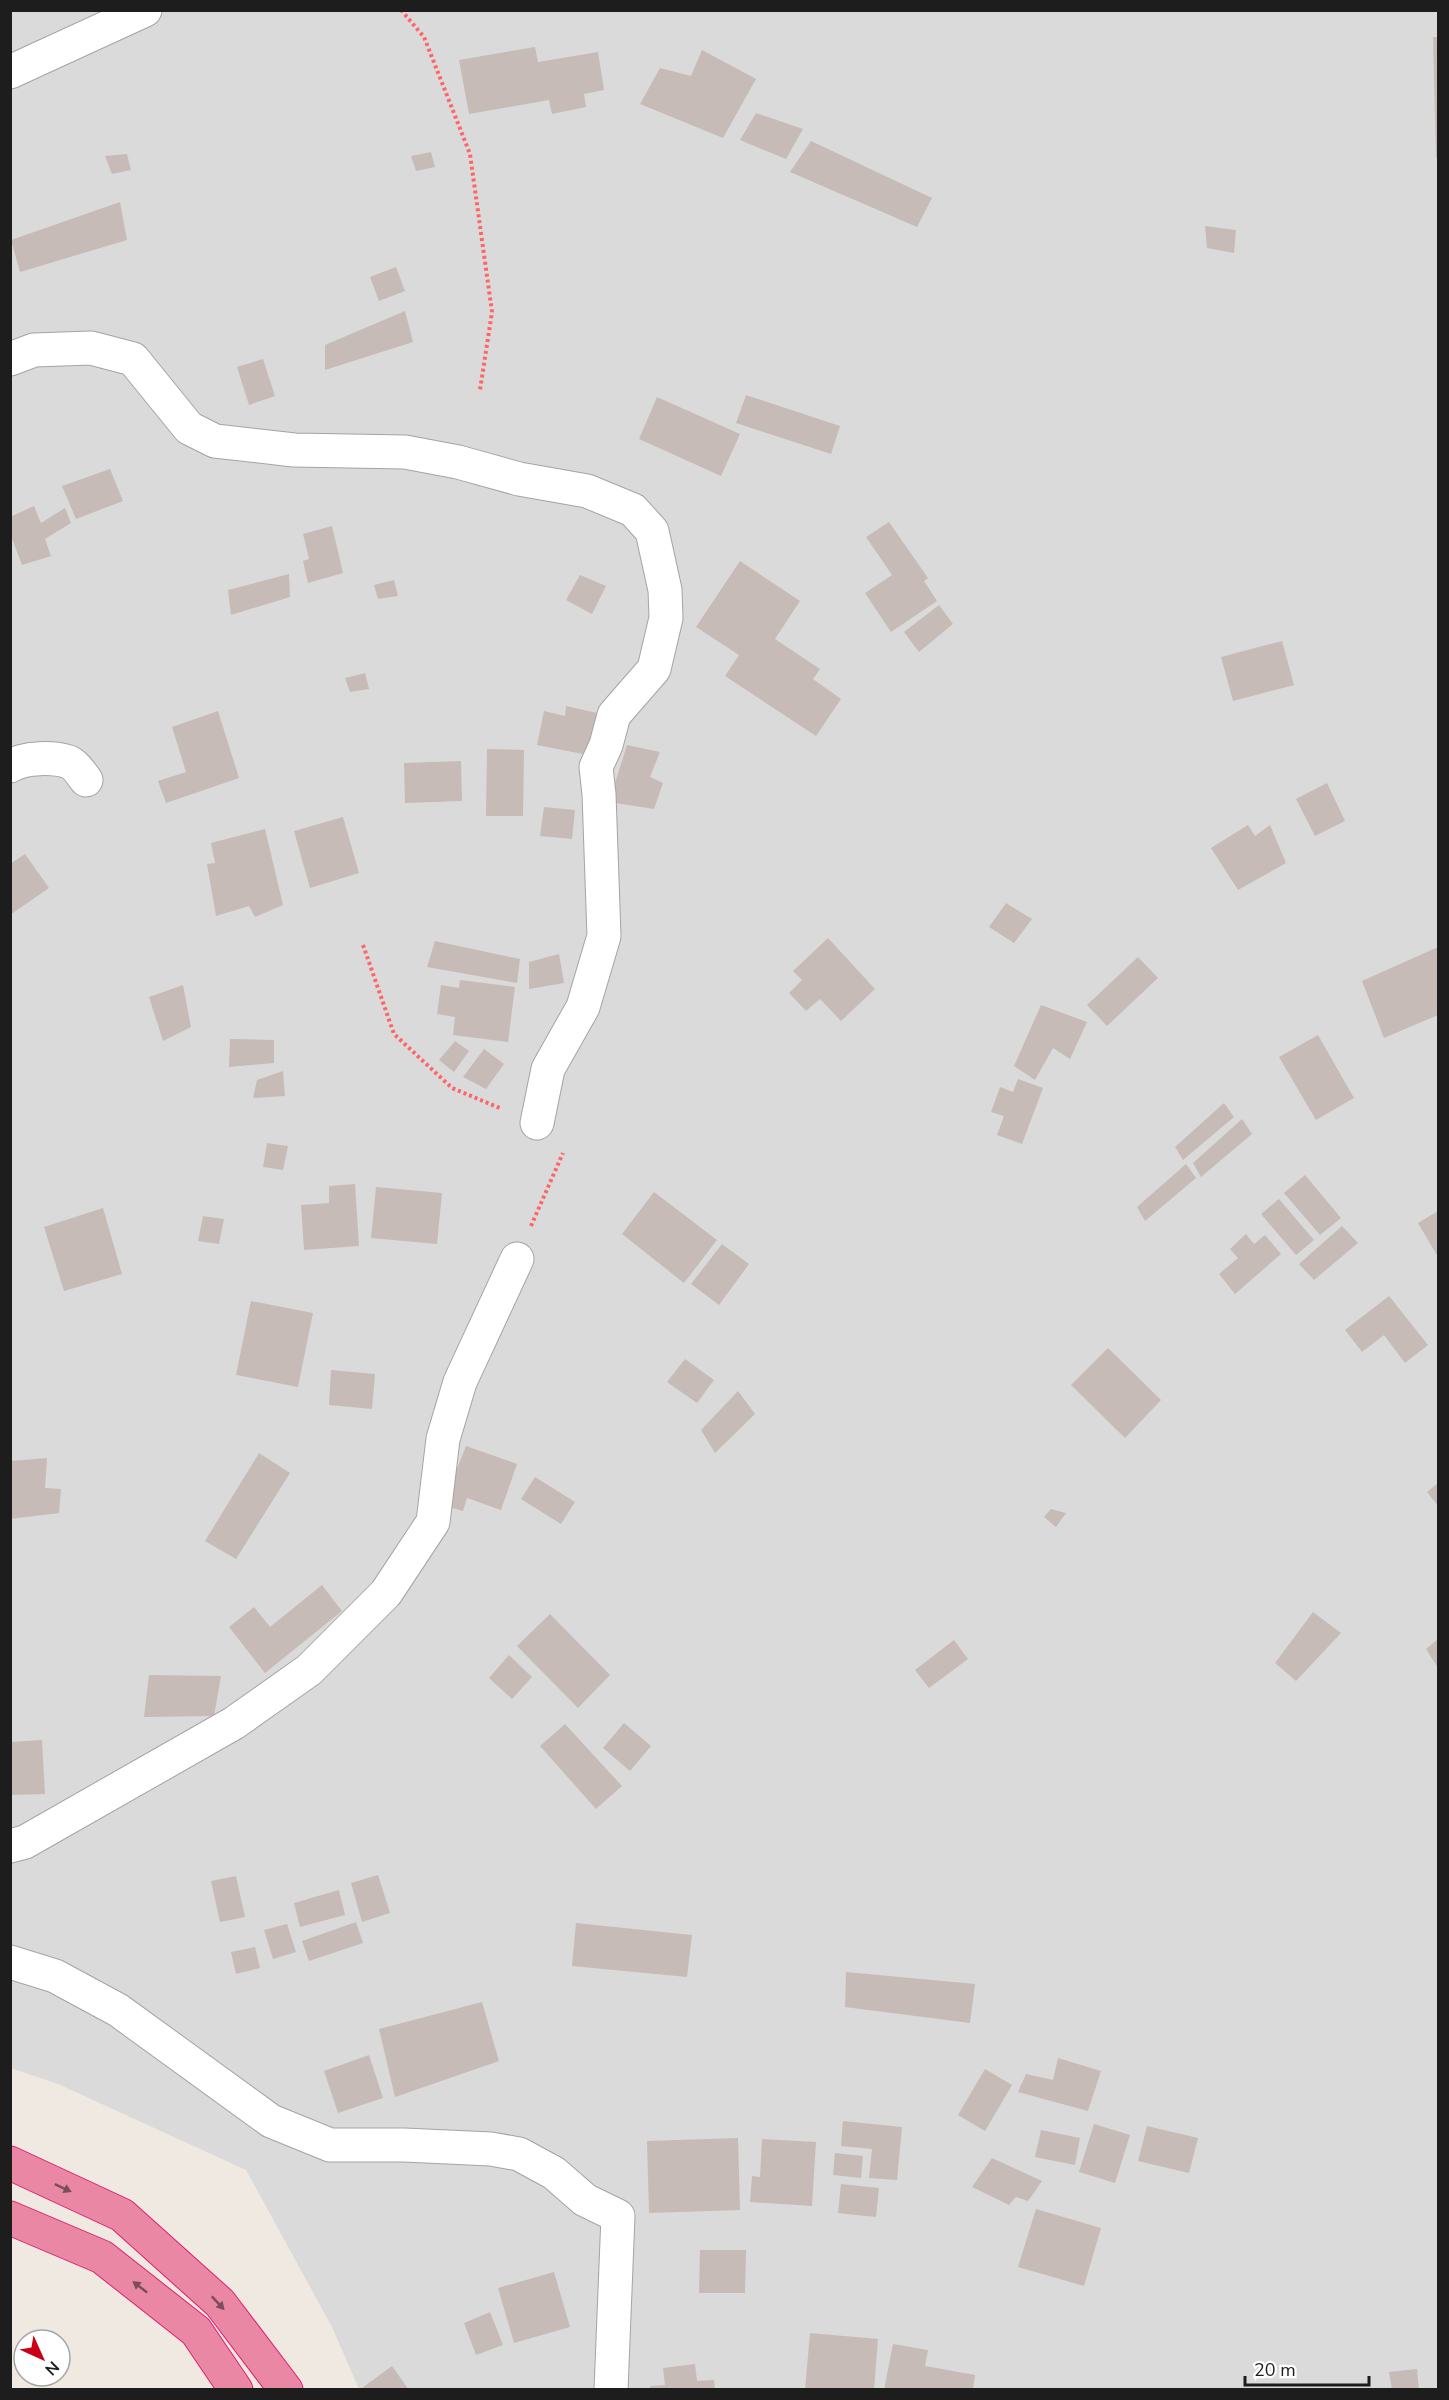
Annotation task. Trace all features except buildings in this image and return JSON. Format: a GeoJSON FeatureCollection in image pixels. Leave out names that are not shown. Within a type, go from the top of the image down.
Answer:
{"type":"FeatureCollection","features":[{"type":"Feature","properties":{"kind":"highway"},"geometry":{"type":"LineString","coordinates":[[10,2163],[122,2215],[220,2303],[286,2390]]}},
{"type":"Feature","properties":{"kind":"highway"},"geometry":{"type":"LineString","coordinates":[[10,2218],[102,2257],[196,2331],[236,2390]]}},
{"type":"Feature","properties":{"kind":"street"},"geometry":{"type":"LineString","coordinates":[[10,72],[145,10]]}},
{"type":"Feature","properties":{"kind":"street"},"geometry":{"type":"LineString","coordinates":[[10,359],[34,350],[91,348],[133,359],[189,428],[214,441],[294,450],[405,452],[458,462],[519,479],[587,491],[633,510],[652,531],[665,590],[666,618],[654,669],[614,715],[606,745],[596,767],[604,936],[583,1007],[548,1070],[537,1123]]}},
{"type":"Feature","properties":{"kind":"street"},"geometry":{"type":"LineString","coordinates":[[10,766],[16,762],[49,759],[72,763],[86,780]]}},
{"type":"Feature","properties":{"kind":"street"},"geometry":{"type":"LineString","coordinates":[[10,1846],[25,1842],[234,1723],[309,1670],[386,1593],[433,1522],[443,1439],[460,1382],[517,1259]]}},
{"type":"Feature","properties":{"kind":"street"},"geometry":{"type":"LineString","coordinates":[[10,1962],[55,1976],[118,2010],[271,2121],[330,2145],[404,2145],[491,2149],[519,2154],[554,2173],[585,2200],[618,2216],[611,2390]]}},
{"type":"Feature","properties":{"kind":"path"},"geometry":{"type":"LineString","coordinates":[[401,10],[424,37],[470,154],[492,312],[480,390]]}},
{"type":"Feature","properties":{"kind":"path"},"geometry":{"type":"LineString","coordinates":[[363,945],[394,1034],[452,1088],[570,1137],[517,1259]]}},
{"type":"Feature","properties":{"kind":"shaded area"},"geometry":{"type":"Polygon","coordinates":[[[11,11],[1438,11],[1438,2389],[359,2389],[332,2327],[246,2170],[58,2084],[11,2068],[11,11]]]}}]}
